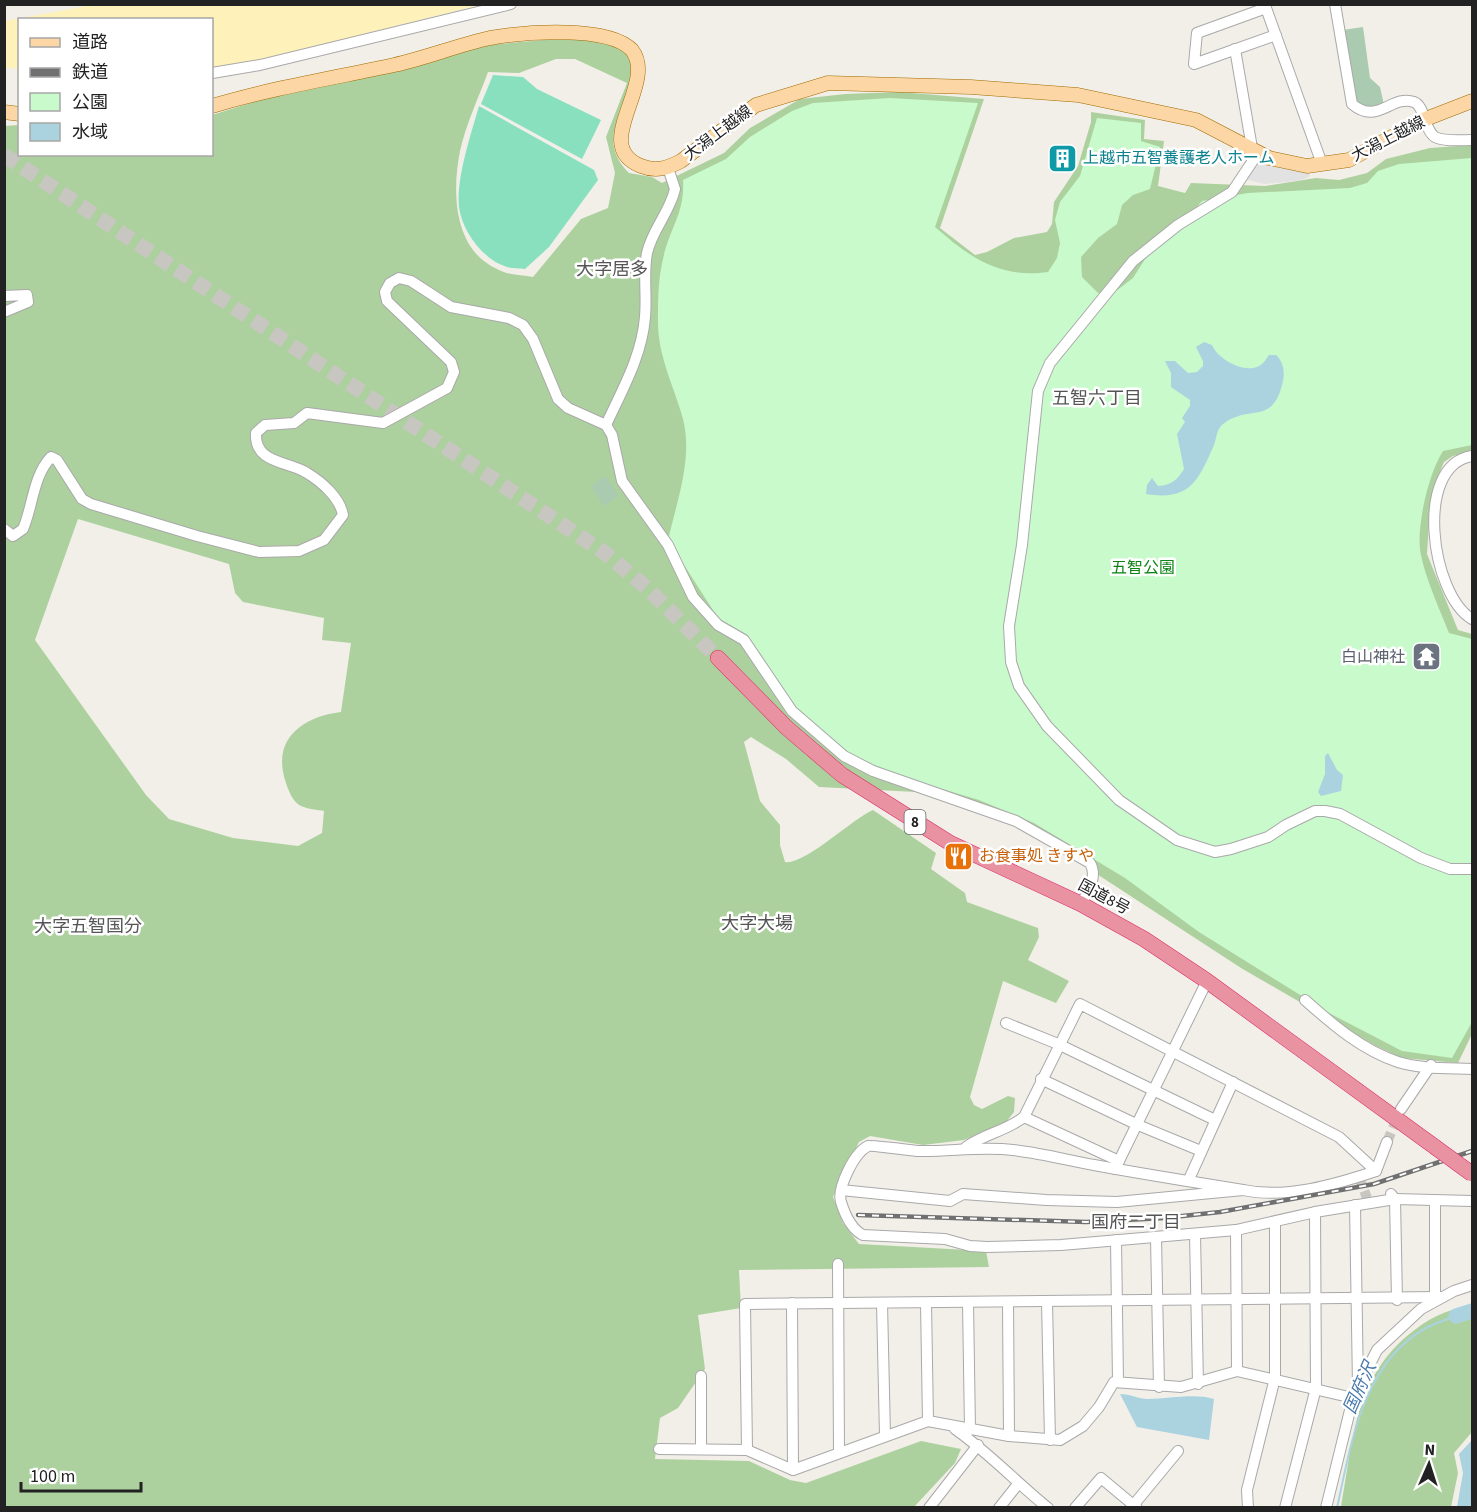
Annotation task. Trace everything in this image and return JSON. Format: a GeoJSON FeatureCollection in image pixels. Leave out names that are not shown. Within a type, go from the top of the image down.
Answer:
{"type":"FeatureCollection","features":[{"type":"Feature","properties":{"kind":"highway","name":"国道8号"},"geometry":{"type":"LineString","coordinates":[[718,658],[787,728],[842,775],[950,843],[1081,904],[1144,939],[1207,981],[1473,1174]]}},
{"type":"Feature","properties":{"kind":"main road","name":"大潟上越線"},"geometry":{"type":"LineString","coordinates":[[213,106],[276,88],[396,64],[492,38],[539,34],[593,34],[610,37],[628,45],[638,62],[636,86],[622,128],[624,154],[634,163],[650,169],[668,168],[756,105],[828,83],[1030,90],[1078,95],[1196,120],[1255,150],[1292,164],[1323,164],[1349,160],[1423,120],[1473,101]]}},
{"type":"Feature","properties":{"kind":"street"},"geometry":{"type":"LineString","coordinates":[[213,73],[260,65],[511,4]]}},
{"type":"Feature","properties":{"kind":"street"},"geometry":{"type":"LineString","coordinates":[[1335,4],[1352,104],[1364,112],[1371,112],[1401,102],[1414,102],[1419,105],[1423,120],[1433,135],[1438,138],[1473,140]]}},
{"type":"Feature","properties":{"kind":"street"},"geometry":{"type":"LineString","coordinates":[[1276,35],[1194,64],[1197,33],[1266,8],[1276,35],[1323,164]]}},
{"type":"Feature","properties":{"kind":"street"},"geometry":{"type":"LineString","coordinates":[[1235,49],[1255,150],[1232,192],[1178,225],[1133,261],[1050,363],[1038,391],[1022,545],[1009,626],[1011,662],[1020,686],[1047,726],[1119,800],[1177,840],[1215,852],[1231,849],[1268,837],[1315,811],[1325,811],[1340,814],[1427,861],[1450,869],[1473,869]]}},
{"type":"Feature","properties":{"kind":"street"},"geometry":{"type":"LineString","coordinates":[[606,425],[633,368],[641,338],[648,251],[675,189],[668,168]]}},
{"type":"Feature","properties":{"kind":"street"},"geometry":{"type":"LineString","coordinates":[[4,529],[13,536],[23,529],[44,464],[51,457],[57,460],[82,500],[154,524],[259,552],[282,554],[299,551],[324,540],[343,515],[340,503],[306,472],[287,467],[260,451],[256,442],[256,433],[265,425],[294,423],[307,413],[382,423],[447,388],[454,372],[451,362],[387,301],[385,292],[390,283],[399,278],[411,281],[451,307],[509,318],[523,325],[533,339],[558,399],[568,408],[606,425],[614,441],[621,482],[668,545],[693,597],[718,625],[744,640],[782,698],[801,719],[844,756],[873,771],[1016,821],[1090,863],[1094,868],[1092,880],[1081,904]]}},
{"type":"Feature","properties":{"kind":"street"},"geometry":{"type":"LineString","coordinates":[[4,296],[27,295],[28,302],[4,312]]}},
{"type":"Feature","properties":{"kind":"street"},"geometry":{"type":"LineString","coordinates":[[1473,456],[1450,466],[1440,486],[1434,527],[1443,577],[1457,604],[1473,619]]}},
{"type":"Feature","properties":{"kind":"street"},"geometry":{"type":"LineString","coordinates":[[1117,1165],[1207,981]]}},
{"type":"Feature","properties":{"kind":"street"},"geometry":{"type":"LineString","coordinates":[[1305,1000],[1345,1035],[1397,1062],[1473,1069]]}},
{"type":"Feature","properties":{"kind":"street"},"geometry":{"type":"LineString","coordinates":[[966,1147],[977,1140],[1010,1128],[1024,1117],[1058,1044],[1080,1004],[1339,1137],[1376,1171]]}},
{"type":"Feature","properties":{"kind":"street"},"geometry":{"type":"LineString","coordinates":[[1006,1023],[1058,1044],[1215,1120]]}},
{"type":"Feature","properties":{"kind":"street"},"geometry":{"type":"LineString","coordinates":[[1401,1108],[1431,1065]]}},
{"type":"Feature","properties":{"kind":"street"},"geometry":{"type":"LineString","coordinates":[[1041,1079],[1138,1125],[1201,1151]]}},
{"type":"Feature","properties":{"kind":"street"},"geometry":{"type":"LineString","coordinates":[[1190,1177],[1233,1082]]}},
{"type":"Feature","properties":{"kind":"street"},"geometry":{"type":"LineString","coordinates":[[1024,1117],[1117,1165]]}},
{"type":"Feature","properties":{"kind":"street"},"geometry":{"type":"LineString","coordinates":[[1376,1171],[1388,1142]]}},
{"type":"Feature","properties":{"kind":"street"},"geometry":{"type":"LineString","coordinates":[[1376,1171],[1299,1191],[1267,1195],[1117,1165],[1012,1150],[966,1147],[923,1151],[889,1149],[872,1145],[866,1147],[855,1160],[840,1197],[856,1232],[863,1235],[945,1239],[970,1246],[987,1247],[1156,1238],[1236,1230],[1315,1212],[1395,1199],[1473,1201]]}},
{"type":"Feature","properties":{"kind":"street"},"geometry":{"type":"LineString","coordinates":[[841,1190],[950,1201],[963,1194],[1117,1202],[1243,1190]]}},
{"type":"Feature","properties":{"kind":"street"},"geometry":{"type":"LineString","coordinates":[[1367,1198],[1391,1194],[1395,1199],[1396,1300]]}},
{"type":"Feature","properties":{"kind":"street"},"geometry":{"type":"LineString","coordinates":[[1435,1200],[1438,1298]]}},
{"type":"Feature","properties":{"kind":"street"},"geometry":{"type":"LineString","coordinates":[[1355,1205],[1358,1387]]}},
{"type":"Feature","properties":{"kind":"street"},"geometry":{"type":"LineString","coordinates":[[1286,1508],[1316,1388],[1315,1212]]}},
{"type":"Feature","properties":{"kind":"street"},"geometry":{"type":"LineString","coordinates":[[1248,1508],[1247,1490],[1275,1378],[1275,1222]]}},
{"type":"Feature","properties":{"kind":"street"},"geometry":{"type":"LineString","coordinates":[[1236,1230],[1237,1371]]}},
{"type":"Feature","properties":{"kind":"street"},"geometry":{"type":"LineString","coordinates":[[1196,1234],[1198,1384]]}},
{"type":"Feature","properties":{"kind":"street"},"geometry":{"type":"LineString","coordinates":[[1156,1238],[1159,1387]]}},
{"type":"Feature","properties":{"kind":"street"},"geometry":{"type":"LineString","coordinates":[[1116,1240],[1118,1381]]}},
{"type":"Feature","properties":{"kind":"street"},"geometry":{"type":"LineString","coordinates":[[838,1264],[838,1453]]}},
{"type":"Feature","properties":{"kind":"street"},"geometry":{"type":"LineString","coordinates":[[1326,1508],[1353,1398],[1377,1350],[1421,1309],[1438,1298],[1473,1285]]}},
{"type":"Feature","properties":{"kind":"street"},"geometry":{"type":"LineString","coordinates":[[747,1450],[745,1304],[1438,1298]]}},
{"type":"Feature","properties":{"kind":"street"},"geometry":{"type":"LineString","coordinates":[[968,1302],[970,1430]]}},
{"type":"Feature","properties":{"kind":"street"},"geometry":{"type":"LineString","coordinates":[[1008,1302],[1009,1436]]}},
{"type":"Feature","properties":{"kind":"street"},"geometry":{"type":"LineString","coordinates":[[1047,1302],[1050,1440]]}},
{"type":"Feature","properties":{"kind":"street"},"geometry":{"type":"LineString","coordinates":[[882,1303],[885,1436]]}},
{"type":"Feature","properties":{"kind":"street"},"geometry":{"type":"LineString","coordinates":[[926,1303],[928,1421]]}},
{"type":"Feature","properties":{"kind":"street"},"geometry":{"type":"LineString","coordinates":[[792,1304],[793,1470]]}},
{"type":"Feature","properties":{"kind":"street"},"geometry":{"type":"LineString","coordinates":[[659,1449],[747,1450],[793,1470],[928,1421],[1009,1436],[1060,1440],[1076,1433],[1099,1407],[1111,1384],[1118,1381],[1159,1387],[1181,1387],[1237,1371],[1353,1398]]}},
{"type":"Feature","properties":{"kind":"street"},"geometry":{"type":"LineString","coordinates":[[701,1376],[701,1449]]}},
{"type":"Feature","properties":{"kind":"street"},"geometry":{"type":"LineString","coordinates":[[952,1427],[978,1445],[1018,1484],[1048,1508]]}},
{"type":"Feature","properties":{"kind":"street"},"geometry":{"type":"LineString","coordinates":[[929,1508],[978,1445]]}},
{"type":"Feature","properties":{"kind":"street"},"geometry":{"type":"LineString","coordinates":[[1075,1508],[1101,1478],[1134,1507],[1178,1451]]}},
{"type":"Feature","properties":{"kind":"street"},"geometry":{"type":"LineString","coordinates":[[999,1508],[1018,1484]]}},
{"type":"Feature","properties":{"kind":"green space"},"geometry":{"type":"Polygon","coordinates":[[[1363,27],[1370,78],[1380,87],[1384,105],[1375,107],[1367,107],[1354,97],[1343,30],[1363,27]]]}},
{"type":"Feature","properties":{"kind":"green space"},"geometry":{"type":"Polygon","coordinates":[[[544,40],[602,40],[626,52],[633,71],[614,130],[615,151],[629,173],[652,177],[662,183],[724,153],[750,128],[800,99],[845,94],[900,92],[984,99],[940,228],[975,255],[987,252],[1014,238],[1047,232],[1052,224],[1054,202],[1078,166],[1091,122],[1091,112],[1145,120],[1144,139],[1164,141],[1158,186],[1185,193],[1191,183],[1265,186],[1316,178],[1339,180],[1367,173],[1386,159],[1430,148],[1472,145],[1472,451],[1453,456],[1444,462],[1434,486],[1427,554],[1458,630],[1472,634],[1472,1034],[1458,1063],[1402,1058],[1376,1046],[1241,968],[1083,865],[1007,822],[969,806],[916,792],[819,787],[786,759],[751,737],[744,742],[760,801],[780,825],[780,845],[785,862],[794,861],[816,849],[873,810],[936,853],[931,869],[965,893],[967,902],[1038,928],[1039,937],[1028,960],[1069,981],[1056,1003],[1003,981],[970,1097],[974,1105],[982,1109],[1008,1096],[1015,1098],[1014,1112],[1006,1122],[964,1140],[923,1145],[870,1136],[859,1142],[833,1197],[843,1223],[859,1244],[986,1251],[989,1267],[739,1270],[741,1308],[698,1315],[705,1369],[678,1408],[660,1418],[655,1459],[749,1461],[790,1480],[806,1483],[921,1441],[961,1449],[955,1463],[914,1507],[5,1507],[4,126],[18,125],[18,156],[213,156],[213,115],[260,100],[413,67],[486,45],[544,40]],[[556,59],[519,73],[488,72],[469,121],[457,167],[459,218],[472,248],[482,260],[510,274],[533,277],[581,219],[608,208],[615,173],[606,137],[627,83],[575,59],[556,59]],[[78,519],[35,640],[146,795],[169,819],[233,838],[298,846],[322,833],[324,811],[301,806],[294,799],[282,768],[283,754],[286,743],[302,725],[313,719],[341,712],[351,643],[322,640],[324,618],[243,602],[235,593],[229,564],[78,519]]]}},
{"type":"Feature","properties":{"kind":"green space"},"geometry":{"type":"Polygon","coordinates":[[[493,75],[523,77],[537,89],[601,120],[582,159],[481,104],[493,75]]]}},
{"type":"Feature","properties":{"kind":"green space","name":"五智公園"},"geometry":{"type":"Polygon","coordinates":[[[890,98],[978,103],[935,227],[973,256],[1000,269],[1015,272],[1048,272],[1057,258],[1060,243],[1055,220],[1060,202],[1080,176],[1097,118],[1141,123],[1141,141],[1160,147],[1150,189],[1133,195],[1122,205],[1117,224],[1098,238],[1081,257],[1082,277],[1098,293],[1116,291],[1133,278],[1147,256],[1172,237],[1202,201],[1248,193],[1350,188],[1367,183],[1378,171],[1399,164],[1472,158],[1472,445],[1443,451],[1429,485],[1420,526],[1420,549],[1425,569],[1449,633],[1472,639],[1472,1022],[1452,1058],[1402,1051],[1329,1013],[1199,932],[1125,878],[1034,823],[979,800],[902,777],[849,754],[797,708],[746,634],[718,618],[668,540],[683,480],[686,434],[661,347],[658,299],[661,267],[682,202],[683,180],[726,159],[750,137],[792,111],[813,103],[890,98]]]}},
{"type":"Feature","properties":{"kind":"green space"},"geometry":{"type":"Polygon","coordinates":[[[479,106],[594,170],[598,180],[549,247],[525,269],[509,268],[490,258],[469,235],[461,216],[459,196],[462,170],[479,106]]]}},
{"type":"Feature","properties":{"kind":"green space"},"geometry":{"type":"Polygon","coordinates":[[[606,476],[619,496],[604,506],[591,486],[606,476]]]}},
{"type":"Feature","properties":{"kind":"green space"},"geometry":{"type":"Polygon","coordinates":[[[1472,1306],[1472,1432],[1454,1453],[1458,1473],[1451,1507],[1341,1507],[1358,1415],[1376,1373],[1389,1354],[1422,1325],[1445,1312],[1472,1306]]]}},
{"type":"Feature","properties":{"kind":"sand"},"geometry":{"type":"Polygon","coordinates":[[[92,5],[479,5],[250,63],[213,67],[213,18],[21,18],[92,5]]]}},
{"type":"Feature","properties":{"kind":"sand"},"geometry":{"type":"Polygon","coordinates":[[[18,19],[18,69],[5,67],[5,21],[18,19]]]}},
{"type":"Feature","properties":{"kind":"shaded area"},"geometry":{"type":"Polygon","coordinates":[[[1259,158],[1279,168],[1310,172],[1309,177],[1298,181],[1264,184],[1245,179],[1259,158]]]}},
{"type":"Feature","properties":{"kind":"water"},"geometry":{"type":"Polygon","coordinates":[[[1204,342],[1212,345],[1215,351],[1227,361],[1243,368],[1258,366],[1269,355],[1276,355],[1284,370],[1279,395],[1267,409],[1233,418],[1221,426],[1203,469],[1190,486],[1173,494],[1146,494],[1147,485],[1152,478],[1158,486],[1171,483],[1184,469],[1177,434],[1185,422],[1182,418],[1190,406],[1190,400],[1171,387],[1171,373],[1165,361],[1175,361],[1188,373],[1197,372],[1203,366],[1203,361],[1196,347],[1204,342]]]}},
{"type":"Feature","properties":{"kind":"water"},"geometry":{"type":"Polygon","coordinates":[[[1328,753],[1337,770],[1343,775],[1341,791],[1321,796],[1318,792],[1325,774],[1325,756],[1328,753]]]}},
{"type":"Feature","properties":{"kind":"water"},"geometry":{"type":"Polygon","coordinates":[[[1120,1394],[1148,1399],[1190,1396],[1214,1399],[1209,1440],[1137,1427],[1120,1394]]]}},
{"type":"Feature","properties":{"kind":"water"},"geometry":{"type":"Polygon","coordinates":[[[1472,1440],[1472,1507],[1457,1507],[1463,1473],[1459,1454],[1472,1440]]]}},
{"type":"Feature","properties":{"kind":"waterway"},"geometry":{"type":"LineString","coordinates":[[1456,1316],[1472,1311]]}},
{"type":"Feature","properties":{"kind":"waterway","name":"国府沢"},"geometry":{"type":"LineString","coordinates":[[1337,1508],[1348,1458],[1363,1407],[1387,1361],[1405,1343],[1426,1328],[1456,1316]]}},
{"type":"Feature","properties":{"kind":"tunnel"},"geometry":{"type":"LineString","coordinates":[[4,155],[605,553],[647,588],[718,658]]}},
{"type":"Feature","properties":{"kind":"tunnel"},"geometry":{"type":"LineString","coordinates":[[1387,1142],[1399,1114]]}},
{"type":"Feature","properties":{"kind":"tunnel"},"geometry":{"type":"LineString","coordinates":[[1359,1177],[1367,1198]]}},
{"type":"Feature","properties":{"kind":"railway"},"geometry":{"type":"LineString","coordinates":[[858,1215],[1086,1222],[1164,1218],[1220,1212],[1374,1184],[1472,1151]]}},
{"type":"Feature","properties":{"kind":"place","name":"上越市五智養護老人ホーム"},"geometry":{"type":"Point","coordinates":[1062,158]}},
{"type":"Feature","properties":{"kind":"place","name":"白山神社"},"geometry":{"type":"Point","coordinates":[1426,657]}},
{"type":"Feature","properties":{"kind":"place","name":"お食事処 きすや"},"geometry":{"type":"Point","coordinates":[958,856]}},
{"type":"Feature","properties":{"kind":"district","name":"大字居多"},"geometry":{"type":"Point","coordinates":[612,269]}},
{"type":"Feature","properties":{"kind":"district","name":"五智六丁目"},"geometry":{"type":"Point","coordinates":[1097,398]}},
{"type":"Feature","properties":{"kind":"district","name":"大字大場"},"geometry":{"type":"Point","coordinates":[757,923]}},
{"type":"Feature","properties":{"kind":"district","name":"大字五智国分"},"geometry":{"type":"Point","coordinates":[88,926]}},
{"type":"Feature","properties":{"kind":"district","name":"国府二丁目"},"geometry":{"type":"Point","coordinates":[1136,1222]}}]}
